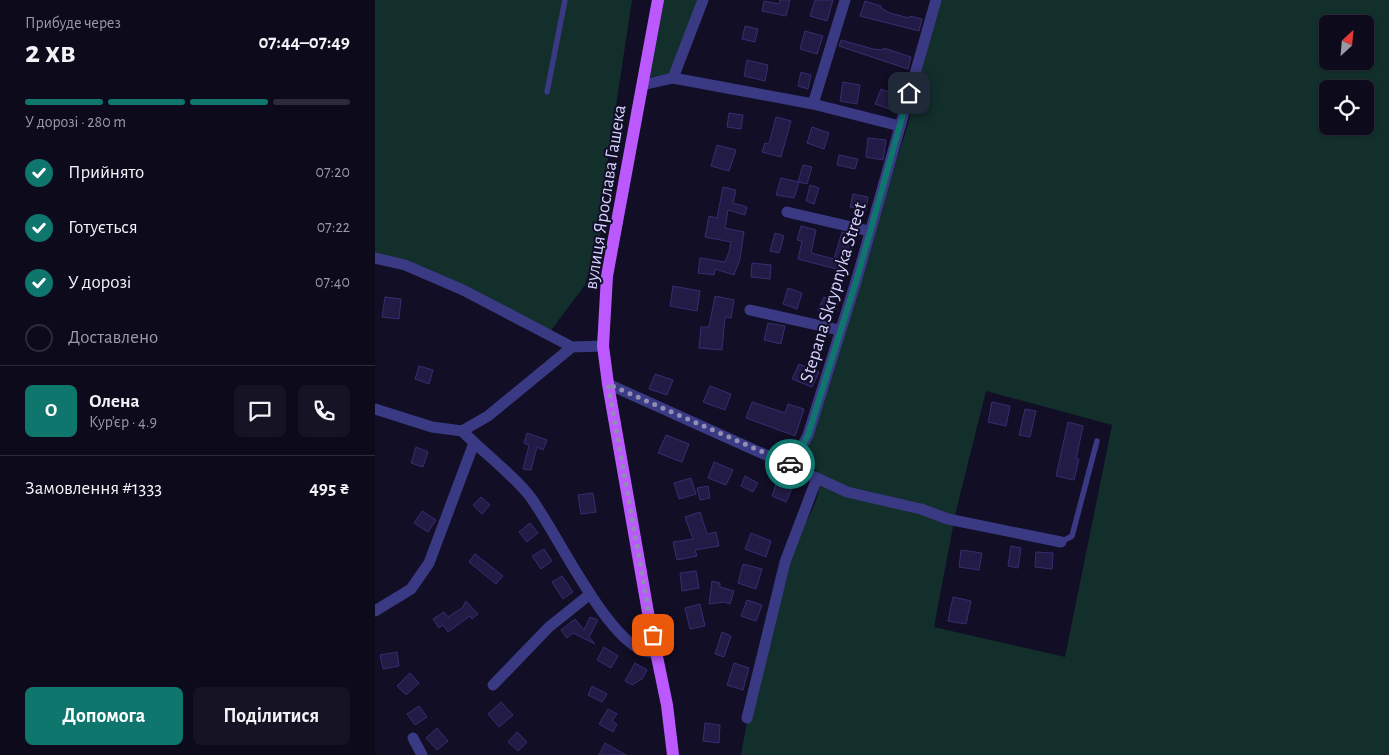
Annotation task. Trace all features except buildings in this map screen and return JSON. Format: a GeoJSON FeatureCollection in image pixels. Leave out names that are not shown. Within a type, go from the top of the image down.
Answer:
{"type":"FeatureCollection","features":[{"type":"Feature","properties":{"kind":"main road","name":"вулиця Ярослава Гашека"},"geometry":{"type":"LineString","coordinates":[[659,0],[607,276],[603,346],[608,384],[667,705],[673,755]]}},
{"type":"Feature","properties":{"kind":"street"},"geometry":{"type":"LineString","coordinates":[[673,78],[703,0]]}},
{"type":"Feature","properties":{"kind":"street"},"geometry":{"type":"LineString","coordinates":[[813,104],[845,0]]}},
{"type":"Feature","properties":{"kind":"street","name":"Stepana Skrypnyka Street"},"geometry":{"type":"LineString","coordinates":[[792,465],[808,435],[839,330],[857,278],[936,0]]}},
{"type":"Feature","properties":{"kind":"street"},"geometry":{"type":"LineString","coordinates":[[642,85],[673,78],[813,104],[900,126]]}},
{"type":"Feature","properties":{"kind":"street"},"geometry":{"type":"LineString","coordinates":[[787,212],[869,231]]}},
{"type":"Feature","properties":{"kind":"street"},"geometry":{"type":"LineString","coordinates":[[375,258],[405,265],[463,290],[549,333],[572,347],[603,346]]}},
{"type":"Feature","properties":{"kind":"street"},"geometry":{"type":"LineString","coordinates":[[749,310],[839,330]]}},
{"type":"Feature","properties":{"kind":"street"},"geometry":{"type":"LineString","coordinates":[[461,431],[488,416],[572,347]]}},
{"type":"Feature","properties":{"kind":"street"},"geometry":{"type":"LineString","coordinates":[[608,384],[792,465],[847,492],[921,509],[948,519],[1061,542]]}},
{"type":"Feature","properties":{"kind":"street"},"geometry":{"type":"LineString","coordinates":[[375,409],[432,427],[461,431],[529,494],[589,595],[628,640],[641,651],[656,652]]}},
{"type":"Feature","properties":{"kind":"street"},"geometry":{"type":"LineString","coordinates":[[375,611],[411,589],[429,563],[474,443]]}},
{"type":"Feature","properties":{"kind":"street"},"geometry":{"type":"LineString","coordinates":[[747,718],[785,562],[817,478]]}},
{"type":"Feature","properties":{"kind":"street"},"geometry":{"type":"LineString","coordinates":[[493,685],[549,627],[589,595]]}},
{"type":"Feature","properties":{"kind":"street"},"geometry":{"type":"LineString","coordinates":[[413,738],[422,755]]}},
{"type":"Feature","properties":{"kind":"lane"},"geometry":{"type":"LineString","coordinates":[[547,92],[565,0]]}},
{"type":"Feature","properties":{"kind":"lane"},"geometry":{"type":"LineString","coordinates":[[1061,542],[1072,536],[1097,441]]}},
{"type":"Feature","properties":{"kind":"green space"},"geometry":{"type":"Polygon","coordinates":[[[375,0],[632,0],[605,178],[604,222],[585,285],[549,333],[463,290],[375,258],[375,0]]]}},
{"type":"Feature","properties":{"kind":"green space"},"geometry":{"type":"Polygon","coordinates":[[[663,0],[698,0],[669,74],[649,77],[663,0]]]}},
{"type":"Feature","properties":{"kind":"green space"},"geometry":{"type":"Polygon","coordinates":[[[940,0],[1389,0],[1389,755],[741,755],[757,673],[771,618],[797,540],[817,498],[819,489],[818,472],[805,460],[805,448],[908,124],[940,0]],[[986,391],[956,511],[934,627],[1065,657],[1112,425],[986,391]]]}},
{"type":"Feature","properties":{"kind":"way so far"},"geometry":{"type":"LineString","coordinates":[[653,635],[608,384],[790,464]]}},
{"type":"Feature","properties":{"kind":"route"},"geometry":{"type":"LineString","coordinates":[[790,464],[792,465],[808,435],[839,330],[857,278],[909,93]]}}]}
